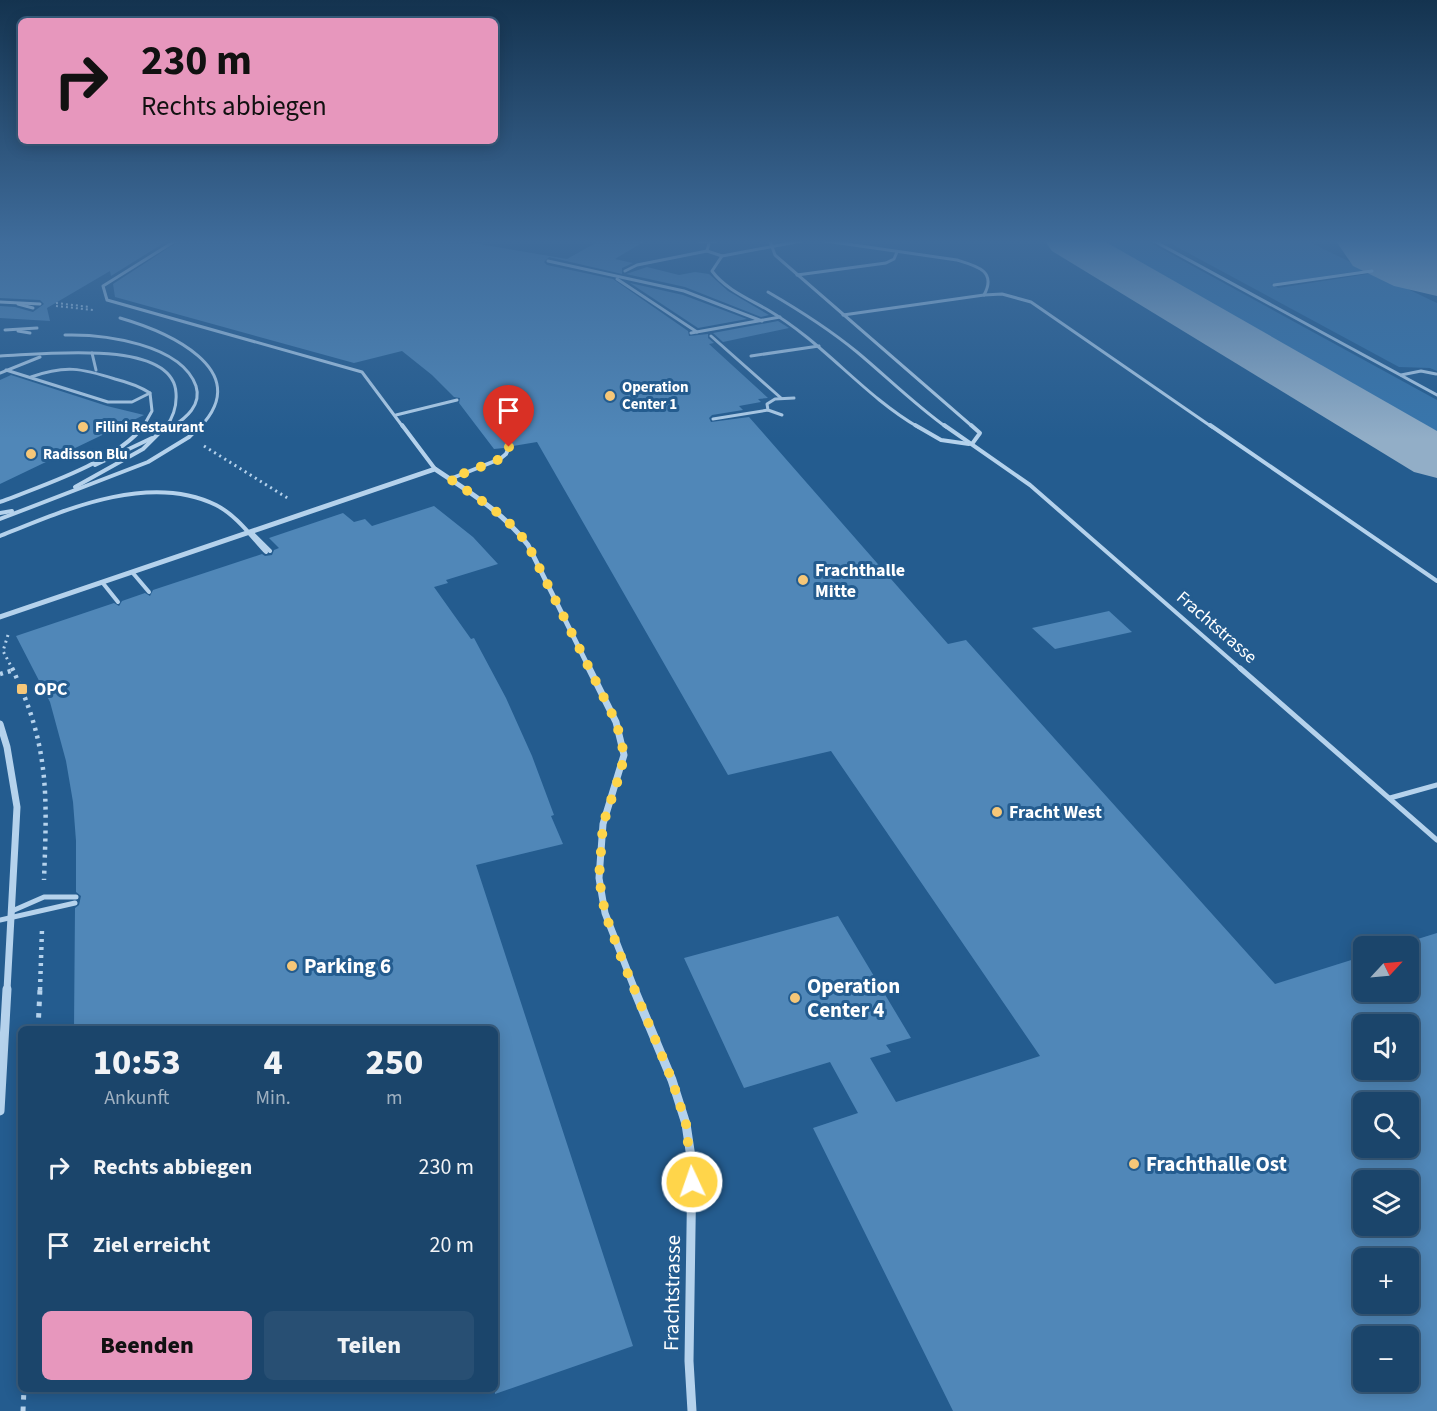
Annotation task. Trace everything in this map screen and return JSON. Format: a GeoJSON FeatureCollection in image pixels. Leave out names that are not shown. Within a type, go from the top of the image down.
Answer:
{"type":"FeatureCollection","features":[{"type":"Feature","properties":{"kind":"street","name":"Frachtstrasse"},"geometry":{"type":"LineString","coordinates":[[435,469],[505,518],[517,529],[528,545],[616,722],[621,740],[624,755],[603,824],[599,878],[605,913],[672,1080],[686,1124],[692,1164],[689,1361],[692,1411]]}},
{"type":"Feature","properties":{"kind":"street"},"geometry":{"type":"LineString","coordinates":[[0,617],[435,469]]}},
{"type":"Feature","properties":{"kind":"street"},"geometry":{"type":"LineString","coordinates":[[0,724],[7,747],[17,807],[0,1112]]}},
{"type":"Feature","properties":{"kind":"lane"},"geometry":{"type":"LineString","coordinates":[[28,307],[33,308]]}},
{"type":"Feature","properties":{"kind":"lane"},"geometry":{"type":"LineString","coordinates":[[131,307],[362,372],[435,469]]}},
{"type":"Feature","properties":{"kind":"lane"},"geometry":{"type":"LineString","coordinates":[[659,307],[697,332]]}},
{"type":"Feature","properties":{"kind":"lane"},"geometry":{"type":"LineString","coordinates":[[730,307],[762,321]]}},
{"type":"Feature","properties":{"kind":"lane"},"geometry":{"type":"LineString","coordinates":[[763,307],[819,346],[897,415],[941,440],[972,444],[980,433],[834,307]]}},
{"type":"Feature","properties":{"kind":"lane","name":"Frachtstrasse"},"geometry":{"type":"LineString","coordinates":[[792,307],[829,330],[922,410],[1011,470],[1050,502],[1437,840]]}},
{"type":"Feature","properties":{"kind":"lane"},"geometry":{"type":"LineString","coordinates":[[843,315],[898,307]]}},
{"type":"Feature","properties":{"kind":"lane"},"geometry":{"type":"LineString","coordinates":[[1038,307],[1437,581]]}},
{"type":"Feature","properties":{"kind":"lane"},"geometry":{"type":"LineString","coordinates":[[1275,307],[1437,395]]}},
{"type":"Feature","properties":{"kind":"lane"},"geometry":{"type":"LineString","coordinates":[[691,333],[780,317]]}},
{"type":"Feature","properties":{"kind":"lane"},"geometry":{"type":"LineString","coordinates":[[0,519],[59,495],[121,474],[177,446],[206,420],[218,392],[215,376],[198,356],[164,334],[120,318]]}},
{"type":"Feature","properties":{"kind":"lane"},"geometry":{"type":"LineString","coordinates":[[0,330],[37,328]]}},
{"type":"Feature","properties":{"kind":"lane"},"geometry":{"type":"LineString","coordinates":[[5,330],[30,333]]}},
{"type":"Feature","properties":{"kind":"lane"},"geometry":{"type":"LineString","coordinates":[[0,502],[112,458],[174,425],[193,410],[196,403],[197,388],[185,367],[160,352],[98,335],[65,334]]}},
{"type":"Feature","properties":{"kind":"lane"},"geometry":{"type":"LineString","coordinates":[[711,336],[781,398]]}},
{"type":"Feature","properties":{"kind":"lane"},"geometry":{"type":"LineString","coordinates":[[751,356],[819,346]]}},
{"type":"Feature","properties":{"kind":"lane"},"geometry":{"type":"LineString","coordinates":[[0,357],[92,353],[140,359],[160,367],[175,385],[177,407],[170,422],[142,449],[119,465],[59,495]]}},
{"type":"Feature","properties":{"kind":"lane"},"geometry":{"type":"LineString","coordinates":[[92,353],[96,371]]}},
{"type":"Feature","properties":{"kind":"lane"},"geometry":{"type":"LineString","coordinates":[[0,373],[52,354]]}},
{"type":"Feature","properties":{"kind":"lane"},"geometry":{"type":"LineString","coordinates":[[30,377],[68,368],[96,371],[137,385],[150,393],[153,402],[152,412],[137,432],[109,454],[67,476]]}},
{"type":"Feature","properties":{"kind":"lane"},"geometry":{"type":"LineString","coordinates":[[6,370],[114,403],[132,402],[150,393]]}},
{"type":"Feature","properties":{"kind":"lane"},"geometry":{"type":"LineString","coordinates":[[1400,375],[1421,371],[1436,374]]}},
{"type":"Feature","properties":{"kind":"lane"},"geometry":{"type":"LineString","coordinates":[[768,410],[766,407],[770,401],[794,398]]}},
{"type":"Feature","properties":{"kind":"lane"},"geometry":{"type":"LineString","coordinates":[[396,415],[457,400]]}},
{"type":"Feature","properties":{"kind":"lane"},"geometry":{"type":"LineString","coordinates":[[713,419],[768,410],[782,415]]}},
{"type":"Feature","properties":{"kind":"lane"},"geometry":{"type":"LineString","coordinates":[[450,479],[500,459],[509,447]]}},
{"type":"Feature","properties":{"kind":"lane"},"geometry":{"type":"LineString","coordinates":[[0,536],[47,516],[91,502],[134,495],[167,494],[199,499],[218,507],[268,552],[251,532]]}},
{"type":"Feature","properties":{"kind":"lane"},"geometry":{"type":"LineString","coordinates":[[0,513],[32,506]]}},
{"type":"Feature","properties":{"kind":"lane"},"geometry":{"type":"LineString","coordinates":[[132,572],[149,592]]}},
{"type":"Feature","properties":{"kind":"lane"},"geometry":{"type":"LineString","coordinates":[[102,582],[118,602]]}},
{"type":"Feature","properties":{"kind":"lane"},"geometry":{"type":"LineString","coordinates":[[1390,798],[1437,785]]}},
{"type":"Feature","properties":{"kind":"lane"},"geometry":{"type":"LineString","coordinates":[[0,920],[75,900],[44,897],[12,911]]}},
{"type":"Feature","properties":{"kind":"path"},"geometry":{"type":"LineString","coordinates":[[6,637],[3,651],[14,670],[35,721],[44,760],[46,786],[44,897],[38,1026]]}},
{"type":"Feature","properties":{"kind":"path"},"geometry":{"type":"LineString","coordinates":[[0,674],[14,670]]}},
{"type":"Feature","properties":{"kind":"path"},"geometry":{"type":"LineString","coordinates":[[23,1411],[24,1392]]}},
{"type":"Feature","properties":{"kind":"shaded area"},"geometry":{"type":"Polygon","coordinates":[[[1216,307],[1267,307],[1437,400],[1437,434],[1216,307]]]}},
{"type":"Feature","properties":{"kind":"shaded area"},"geometry":{"type":"Polygon","coordinates":[[[1288,307],[1437,307],[1437,371],[1430,368],[1399,367],[1288,307]]]}},
{"type":"Feature","properties":{"kind":"building"},"geometry":{"type":"Polygon","coordinates":[[[0,307],[15,307],[33,312],[40,307],[49,307],[47,308],[50,321],[0,318],[0,307]]]}},
{"type":"Feature","properties":{"kind":"building"},"geometry":{"type":"Polygon","coordinates":[[[151,307],[653,307],[688,331],[689,336],[708,334],[708,338],[714,343],[709,344],[768,398],[758,399],[761,402],[739,406],[743,410],[712,415],[709,418],[711,422],[749,417],[948,644],[966,640],[1275,984],[1353,959],[1353,1002],[1419,1002],[1419,939],[1437,933],[1437,1411],[953,1411],[813,1128],[858,1113],[830,1062],[744,1088],[684,958],[838,916],[911,1038],[886,1045],[891,1052],[870,1058],[896,1102],[1040,1056],[831,751],[728,775],[537,442],[513,446],[508,443],[504,448],[494,449],[459,403],[460,398],[454,397],[432,375],[402,351],[354,363],[151,307]]]}},
{"type":"Feature","properties":{"kind":"building"},"geometry":{"type":"Polygon","coordinates":[[[666,307],[715,307],[747,319],[698,328],[666,307]]]}},
{"type":"Feature","properties":{"kind":"building"},"geometry":{"type":"Polygon","coordinates":[[[735,307],[755,307],[769,315],[761,317],[735,307]]]}},
{"type":"Feature","properties":{"kind":"building"},"geometry":{"type":"Polygon","coordinates":[[[778,321],[789,328],[723,342],[713,333],[778,321]]]}},
{"type":"Feature","properties":{"kind":"building","name":"Radisson Blu"},"geometry":{"type":"Polygon","coordinates":[[[11,375],[107,406],[144,415],[0,484],[0,380],[11,375]]]}},
{"type":"Feature","properties":{"kind":"building","name":"Parking 6"},"geometry":{"type":"Polygon","coordinates":[[[434,506],[473,537],[498,564],[446,580],[448,583],[434,587],[471,639],[474,638],[506,698],[532,756],[554,815],[551,816],[563,844],[476,865],[633,1346],[495,1394],[498,1392],[498,1026],[74,1026],[75,908],[79,905],[81,896],[76,892],[73,802],[66,761],[50,702],[16,636],[114,603],[119,606],[122,601],[145,593],[150,596],[153,590],[262,554],[272,555],[274,550],[279,548],[269,538],[343,513],[354,522],[365,519],[372,526],[434,506]]]}},
{"type":"Feature","properties":{"kind":"building"},"geometry":{"type":"Polygon","coordinates":[[[1109,611],[1132,632],[1055,649],[1032,628],[1109,611]]]}},
{"type":"Feature","properties":{"kind":"taxiway"},"geometry":{"type":"LineString","coordinates":[[1181,307],[1437,458]]}},
{"type":"Feature","properties":{"kind":"place","name":"Operation Center 1"},"geometry":{"type":"Point","coordinates":[610,396]}},
{"type":"Feature","properties":{"kind":"place","name":"Filini Restaurant"},"geometry":{"type":"Point","coordinates":[83,427]}},
{"type":"Feature","properties":{"kind":"place","name":"Radisson Blu"},"geometry":{"type":"Point","coordinates":[31,454]}},
{"type":"Feature","properties":{"kind":"place","name":"Frachthalle Mitte"},"geometry":{"type":"Point","coordinates":[803,580]}},
{"type":"Feature","properties":{"kind":"place","name":"OPC"},"geometry":{"type":"Point","coordinates":[22,689]}},
{"type":"Feature","properties":{"kind":"place","name":"Fracht West"},"geometry":{"type":"Point","coordinates":[997,812]}},
{"type":"Feature","properties":{"kind":"place","name":"Parking 6"},"geometry":{"type":"Point","coordinates":[292,966]}},
{"type":"Feature","properties":{"kind":"place","name":"Operation Center 4"},"geometry":{"type":"Point","coordinates":[795,998]}},
{"type":"Feature","properties":{"kind":"place","name":"Frachthalle Ost"},"geometry":{"type":"Point","coordinates":[1134,1164]}},
{"type":"Feature","properties":{"kind":"route"},"geometry":{"type":"LineString","coordinates":[[509,447],[500,459],[450,479],[505,518],[517,529],[528,545],[616,722],[624,755],[603,824],[599,878],[605,913],[672,1080],[686,1124],[692,1164],[692,1182]]}}]}
